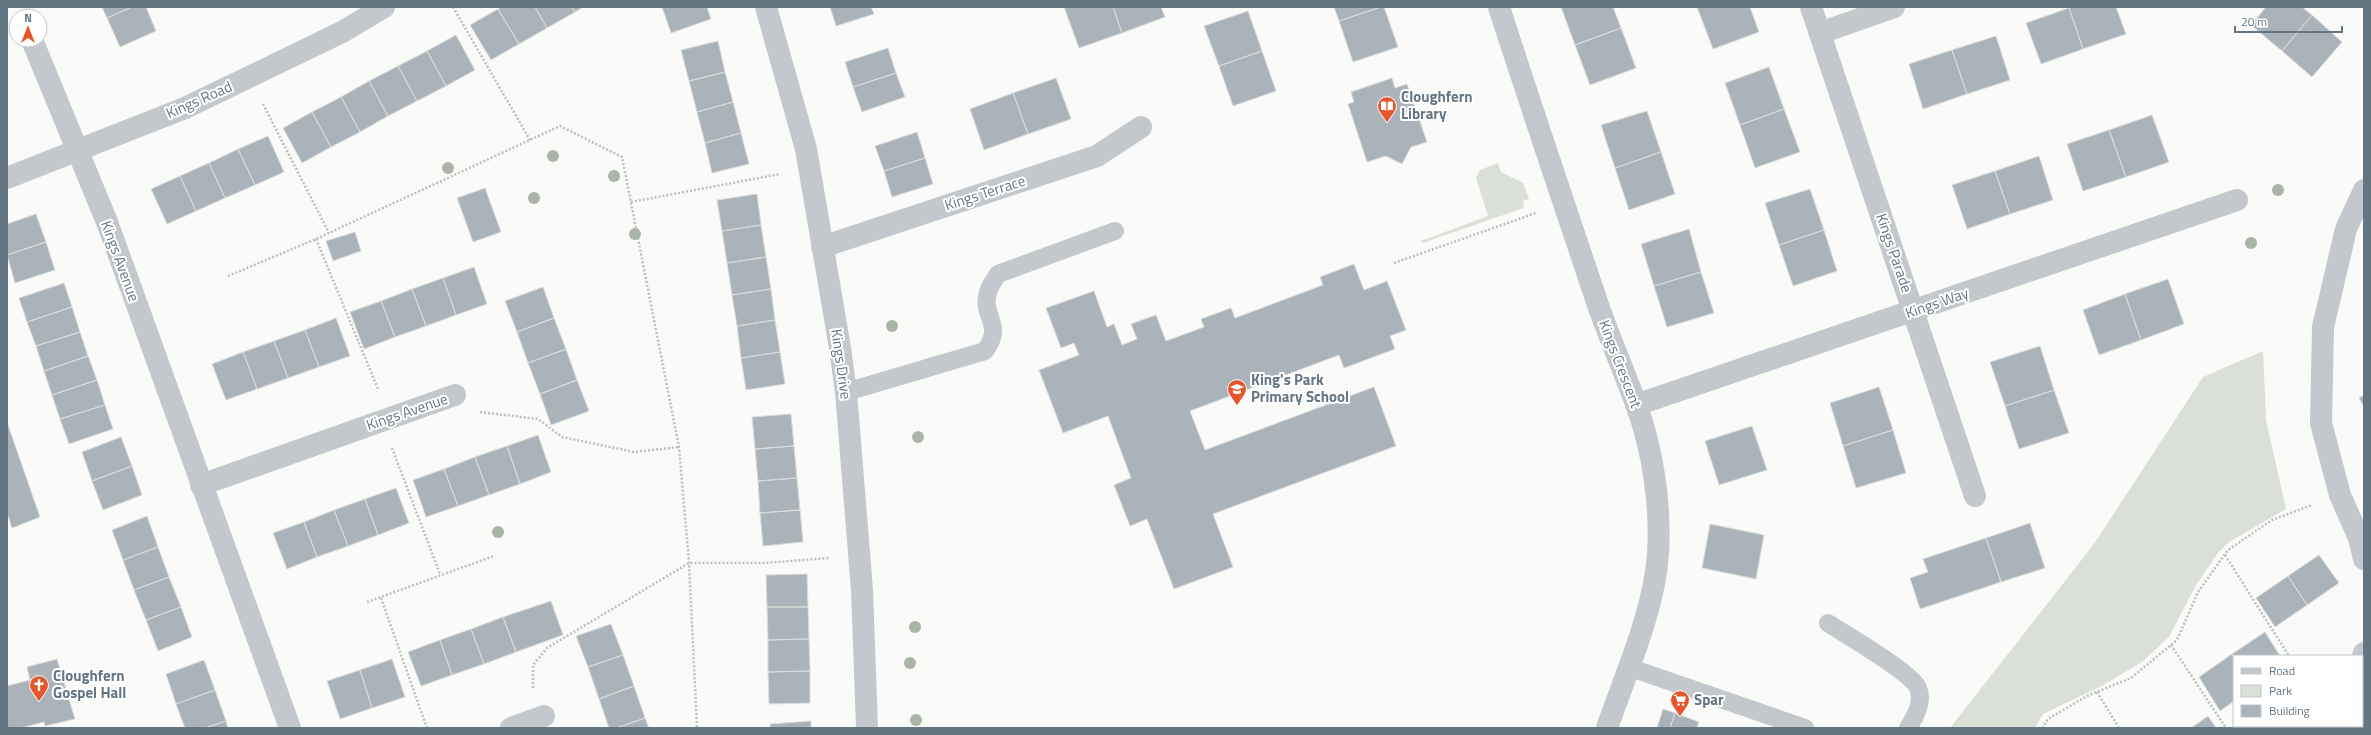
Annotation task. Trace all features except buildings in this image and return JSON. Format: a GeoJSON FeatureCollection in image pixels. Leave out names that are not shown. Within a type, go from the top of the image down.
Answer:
{"type":"FeatureCollection","features":[{"type":"Feature","properties":{"kind":"street","name":"Kings Road"},"geometry":{"type":"LineString","coordinates":[[7,178],[185,108],[342,32],[384,7]]}},
{"type":"Feature","properties":{"kind":"street","name":"Kings Drive"},"geometry":{"type":"LineString","coordinates":[[766,7],[806,148],[840,348],[846,392],[862,590],[867,728]]}},
{"type":"Feature","properties":{"kind":"street","name":"Kings Crescent"},"geometry":{"type":"LineString","coordinates":[[1499,7],[1600,311],[1636,405],[1646,436],[1655,487],[1658,554],[1653,583],[1642,627],[1607,728]]}},
{"type":"Feature","properties":{"kind":"street","name":"Kings Parade"},"geometry":{"type":"LineString","coordinates":[[1811,7],[1975,496]]}},
{"type":"Feature","properties":{"kind":"street"},"geometry":{"type":"LineString","coordinates":[[1820,33],[1894,7]]}},
{"type":"Feature","properties":{"kind":"street","name":"Kings Avenue"},"geometry":{"type":"LineString","coordinates":[[35,48],[107,222],[290,728]]}},
{"type":"Feature","properties":{"kind":"street","name":"Kings Terrace"},"geometry":{"type":"LineString","coordinates":[[822,247],[1097,156],[1141,127]]}},
{"type":"Feature","properties":{"kind":"street"},"geometry":{"type":"LineString","coordinates":[[2364,190],[2346,229],[2323,327],[2321,423],[2340,495],[2359,538],[2364,559]]}},
{"type":"Feature","properties":{"kind":"street","name":"Kings Way"},"geometry":{"type":"LineString","coordinates":[[1636,405],[2237,200]]}},
{"type":"Feature","properties":{"kind":"street","name":"Kings Avenue"},"geometry":{"type":"LineString","coordinates":[[201,485],[455,395]]}},
{"type":"Feature","properties":{"kind":"street"},"geometry":{"type":"LineString","coordinates":[[511,728],[544,716]]}},
{"type":"Feature","properties":{"kind":"lane"},"geometry":{"type":"LineString","coordinates":[[846,392],[985,351],[993,340],[993,327],[986,299],[990,286],[998,274],[1114,230]]}},
{"type":"Feature","properties":{"kind":"lane"},"geometry":{"type":"LineString","coordinates":[[1828,623],[1906,674],[1918,688],[1919,710],[1908,728]]}},
{"type":"Feature","properties":{"kind":"lane"},"geometry":{"type":"LineString","coordinates":[[1628,667],[1805,728]]}},
{"type":"Feature","properties":{"kind":"path"},"geometry":{"type":"LineString","coordinates":[[453,7],[530,140]]}},
{"type":"Feature","properties":{"kind":"path"},"geometry":{"type":"LineString","coordinates":[[260,99],[329,233]]}},
{"type":"Feature","properties":{"kind":"path"},"geometry":{"type":"LineString","coordinates":[[228,276],[316,239],[560,126],[622,157],[679,447],[689,563],[697,728]]}},
{"type":"Feature","properties":{"kind":"path"},"geometry":{"type":"LineString","coordinates":[[630,202],[786,173]]}},
{"type":"Feature","properties":{"kind":"path"},"geometry":{"type":"LineString","coordinates":[[1394,263],[1539,212]]}},
{"type":"Feature","properties":{"kind":"path"},"geometry":{"type":"LineString","coordinates":[[316,239],[378,388]]}},
{"type":"Feature","properties":{"kind":"path"},"geometry":{"type":"LineString","coordinates":[[475,412],[538,419],[562,437],[634,452],[679,447]]}},
{"type":"Feature","properties":{"kind":"path"},"geometry":{"type":"LineString","coordinates":[[392,448],[440,574]]}},
{"type":"Feature","properties":{"kind":"path"},"geometry":{"type":"LineString","coordinates":[[2042,728],[2048,719],[2097,692],[2131,678],[2171,645],[2176,640],[2198,592],[2228,550],[2272,520],[2340,495]]}},
{"type":"Feature","properties":{"kind":"path"},"geometry":{"type":"LineString","coordinates":[[2225,555],[2288,655]]}},
{"type":"Feature","properties":{"kind":"path"},"geometry":{"type":"LineString","coordinates":[[367,602],[381,598],[440,574],[494,556]]}},
{"type":"Feature","properties":{"kind":"path"},"geometry":{"type":"LineString","coordinates":[[533,693],[533,665],[546,648],[689,563],[764,563],[830,558]]}},
{"type":"Feature","properties":{"kind":"path"},"geometry":{"type":"LineString","coordinates":[[381,598],[427,728]]}},
{"type":"Feature","properties":{"kind":"path"},"geometry":{"type":"LineString","coordinates":[[2171,645],[2226,728]]}},
{"type":"Feature","properties":{"kind":"path"},"geometry":{"type":"LineString","coordinates":[[2097,692],[2120,728]]}},
{"type":"Feature","properties":{"kind":"green space"},"geometry":{"type":"Polygon","coordinates":[[[1498,163],[1501,172],[1523,183],[1529,199],[1523,201],[1524,208],[1422,243],[1421,241],[1488,216],[1476,178],[1480,170],[1498,163]]]}},
{"type":"Feature","properties":{"kind":"green space"},"geometry":{"type":"Polygon","coordinates":[[[2263,351],[2266,420],[2286,509],[2229,542],[2218,553],[2196,585],[2169,637],[2142,662],[2100,687],[2043,714],[2035,728],[1950,728],[2094,544],[2203,377],[2263,351]]]}},
{"type":"Feature","properties":{"kind":"place","name":"Cloughfern Library"},"geometry":{"type":"Point","coordinates":[1387,123]}},
{"type":"Feature","properties":{"kind":"place","name":"King's Park Primary School"},"geometry":{"type":"Point","coordinates":[1237,406]}},
{"type":"Feature","properties":{"kind":"place","name":"Cloughfern Gospel Hall"},"geometry":{"type":"Point","coordinates":[39,702]}},
{"type":"Feature","properties":{"kind":"place","name":"Spar"},"geometry":{"type":"Point","coordinates":[1680,717]}}]}
